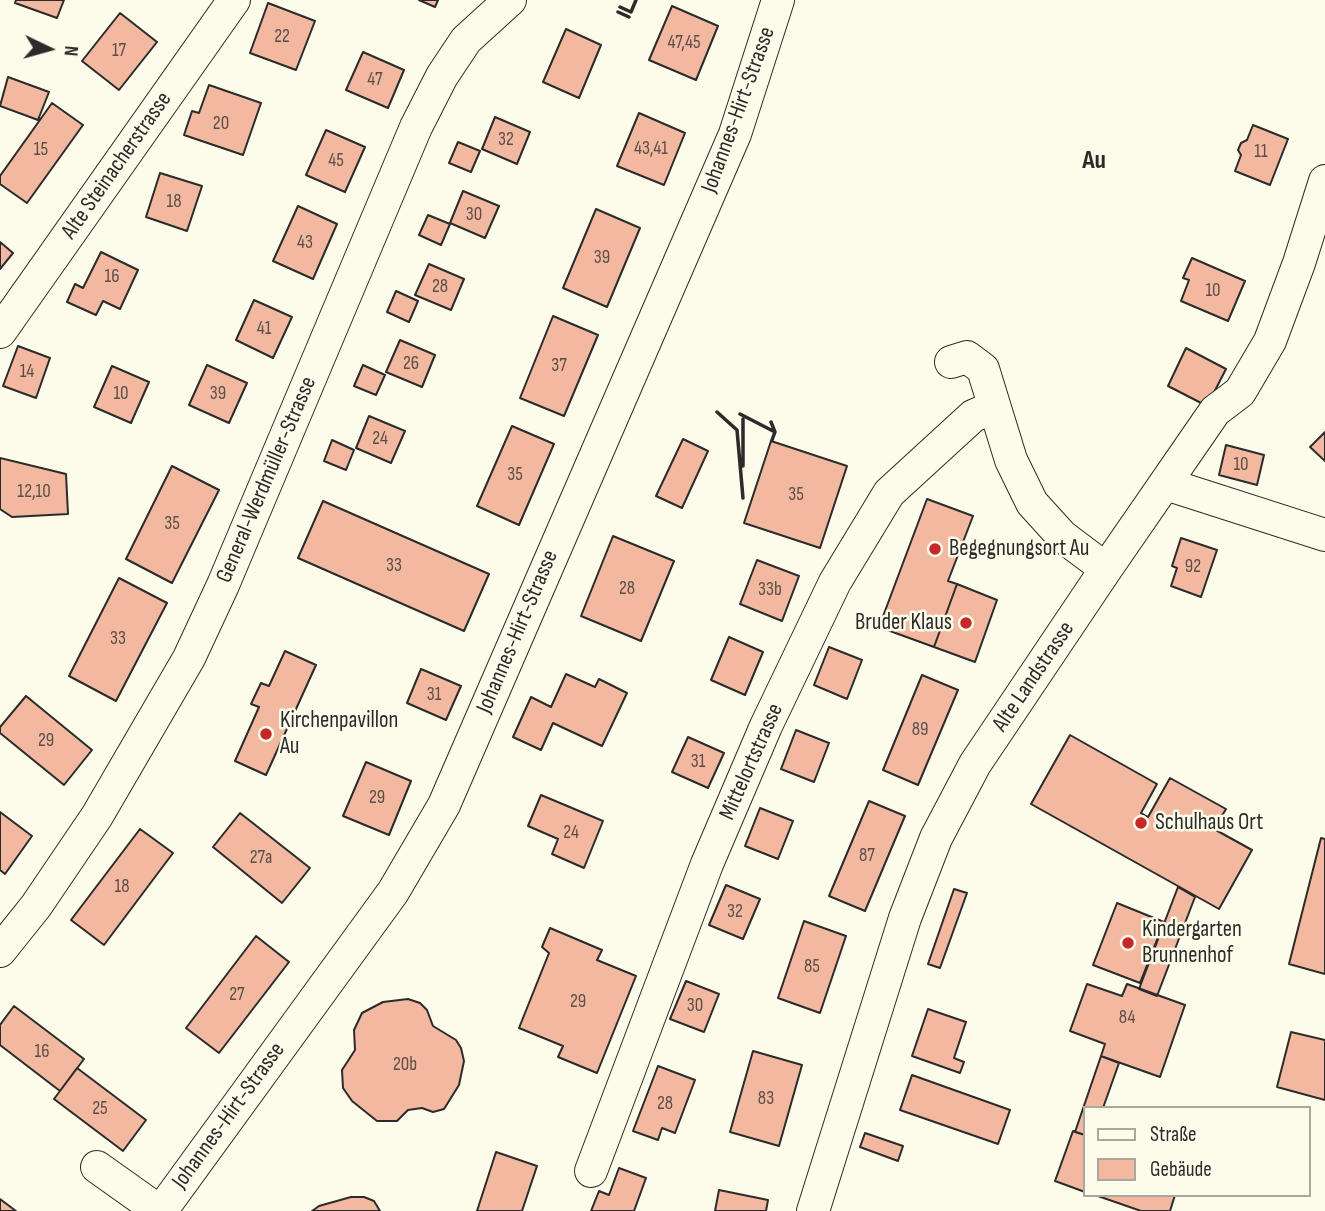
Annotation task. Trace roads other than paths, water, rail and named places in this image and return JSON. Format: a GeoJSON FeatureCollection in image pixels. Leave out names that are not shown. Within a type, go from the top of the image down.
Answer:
{"type":"FeatureCollection","features":[{"type":"Feature","properties":{"kind":"street","name":"Alte Steinacherstrasse"},"geometry":{"type":"LineString","coordinates":[[0,332],[234,0]]}},
{"type":"Feature","properties":{"kind":"street","name":"General-Werdmüller-Strasse"},"geometry":{"type":"LineString","coordinates":[[0,951],[36,906],[97,816],[189,658],[233,561],[416,127],[442,76],[466,40],[510,0]]}},
{"type":"Feature","properties":{"kind":"street","name":"Johannes-Hirt-Strasse"},"geometry":{"type":"LineString","coordinates":[[160,1211],[393,892],[444,805],[735,134],[778,0]]}},
{"type":"Feature","properties":{"kind":"street","name":"Alte Landstrasse"},"geometry":{"type":"LineString","coordinates":[[813,1211],[905,918],[936,838],[975,764],[1106,569],[1215,411],[1240,392],[1270,341],[1299,264],[1325,181]]}},
{"type":"Feature","properties":{"kind":"street"},"geometry":{"type":"LineString","coordinates":[[951,362],[967,357],[983,369],[1011,460],[1032,502],[1062,536],[1106,569]]}},
{"type":"Feature","properties":{"kind":"street","name":"Mittelortstrasse"},"geometry":{"type":"LineString","coordinates":[[592,1171],[707,864],[766,726],[835,582],[889,493],[973,416],[994,407]]}},
{"type":"Feature","properties":{"kind":"street"},"geometry":{"type":"LineString","coordinates":[[1166,484],[1325,535]]}},
{"type":"Feature","properties":{"kind":"street"},"geometry":{"type":"LineString","coordinates":[[97,1167],[160,1211]]}},
{"type":"Feature","properties":{"kind":"place","name":"Begegnungsort Au"},"geometry":{"type":"Point","coordinates":[935,549]}},
{"type":"Feature","properties":{"kind":"place","name":"Bruder Klaus"},"geometry":{"type":"Point","coordinates":[966,623]}},
{"type":"Feature","properties":{"kind":"place","name":"Kirchenpavillon Au"},"geometry":{"type":"Point","coordinates":[266,734]}},
{"type":"Feature","properties":{"kind":"place","name":"Schulhaus Ort"},"geometry":{"type":"Point","coordinates":[1141,823]}},
{"type":"Feature","properties":{"kind":"place","name":"Kindergarten Brunnenhof"},"geometry":{"type":"Point","coordinates":[1128,943]}},
{"type":"Feature","properties":{"kind":"district","name":"Au"},"geometry":{"type":"Point","coordinates":[1094,161]}}]}
